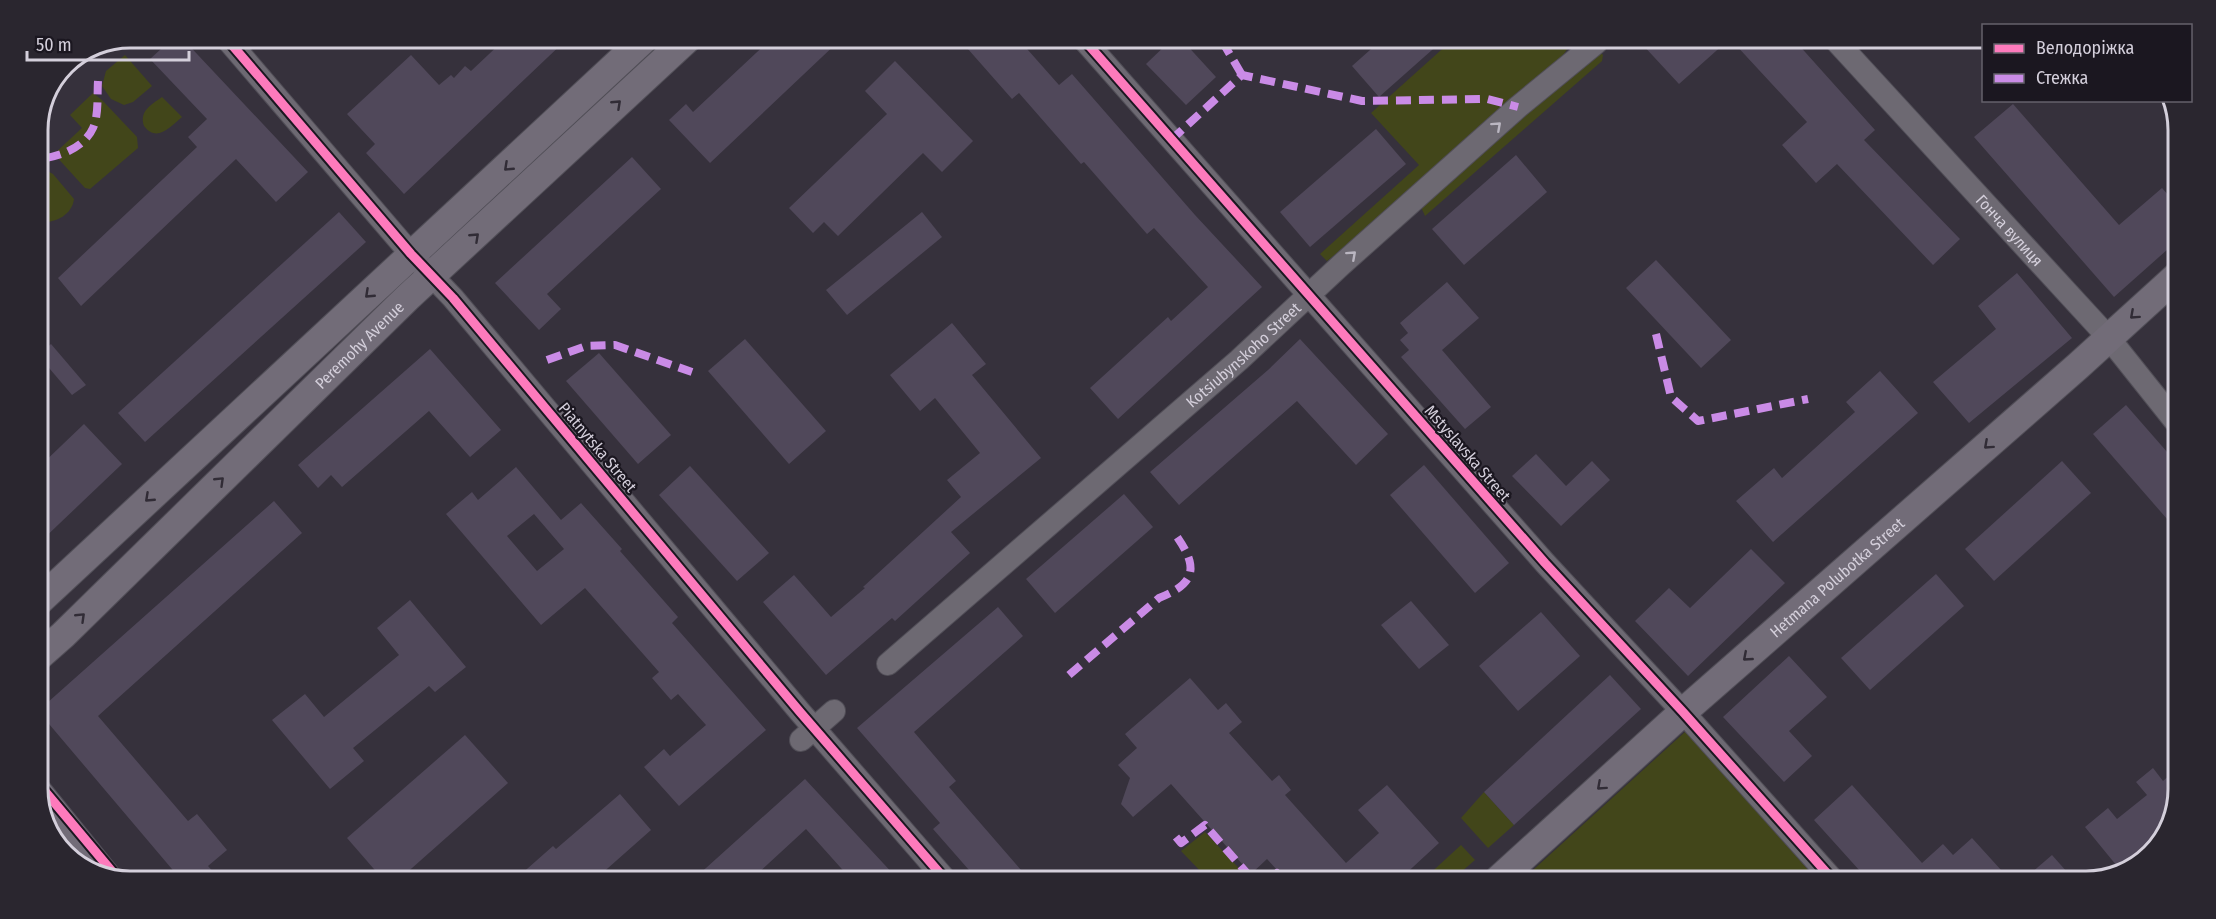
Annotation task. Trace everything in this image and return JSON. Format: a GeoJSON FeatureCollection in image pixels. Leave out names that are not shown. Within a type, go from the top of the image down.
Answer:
{"type":"FeatureCollection","features":[{"type":"Feature","properties":{"kind":"main road","name":"Peremohy Avenue"},"geometry":{"type":"LineString","coordinates":[[48,591],[634,48]]}},
{"type":"Feature","properties":{"kind":"main road","name":"Peremohy Avenue"},"geometry":{"type":"LineString","coordinates":[[48,648],[431,276],[677,48]]}},
{"type":"Feature","properties":{"kind":"main road","name":"Hetmana Polubotka Street"},"geometry":{"type":"LineString","coordinates":[[1508,871],[1683,712],[2168,284]]}},
{"type":"Feature","properties":{"kind":"main road"},"geometry":{"type":"LineString","coordinates":[[50,807],[96,863]]}},
{"type":"Feature","properties":{"kind":"street","name":"Piatnytska Street"},"geometry":{"type":"LineString","coordinates":[[235,48],[411,254],[453,298],[808,734],[937,871]]}},
{"type":"Feature","properties":{"kind":"street","name":"Mstyslavska Street"},"geometry":{"type":"LineString","coordinates":[[1091,48],[1545,563],[1683,712],[1825,871]]}},
{"type":"Feature","properties":{"kind":"street","name":"Kotsiubynskoho Street"},"geometry":{"type":"LineString","coordinates":[[888,664],[1239,360],[1518,107],[1590,48]]}},
{"type":"Feature","properties":{"kind":"street","name":"Гонча вулиця"},"geometry":{"type":"LineString","coordinates":[[1842,48],[2108,338],[2168,412]]}},
{"type":"Feature","properties":{"kind":"street"},"geometry":{"type":"LineString","coordinates":[[808,734],[834,711]]}},
{"type":"Feature","properties":{"kind":"green space"},"geometry":{"type":"Polygon","coordinates":[[[1443,48],[1568,48],[1559,61],[1327,261],[1320,254],[1419,165],[1371,113],[1443,48]]]}},
{"type":"Feature","properties":{"kind":"green space"},"geometry":{"type":"Polygon","coordinates":[[[1599,51],[1603,55],[1602,61],[1425,216],[1421,207],[1424,201],[1599,51]]]}},
{"type":"Feature","properties":{"kind":"green space"},"geometry":{"type":"Polygon","coordinates":[[[125,55],[152,86],[133,102],[124,105],[111,99],[102,86],[106,71],[125,55]]]}},
{"type":"Feature","properties":{"kind":"green space"},"geometry":{"type":"Polygon","coordinates":[[[93,93],[137,137],[138,148],[90,189],[85,188],[54,154],[82,128],[70,115],[93,93]]]}},
{"type":"Feature","properties":{"kind":"green space"},"geometry":{"type":"Polygon","coordinates":[[[162,97],[182,117],[163,132],[154,133],[144,126],[143,116],[147,109],[162,97]]]}},
{"type":"Feature","properties":{"kind":"green space"},"geometry":{"type":"Polygon","coordinates":[[[48,171],[53,174],[74,199],[66,214],[48,222],[48,171]]]}},
{"type":"Feature","properties":{"kind":"green space"},"geometry":{"type":"Polygon","coordinates":[[[1686,731],[1809,871],[1532,871],[1686,731]]]}},
{"type":"Feature","properties":{"kind":"green space"},"geometry":{"type":"Polygon","coordinates":[[[1484,792],[1514,825],[1488,848],[1461,818],[1484,792]]]}},
{"type":"Feature","properties":{"kind":"green space"},"geometry":{"type":"Polygon","coordinates":[[[1205,832],[1242,871],[1200,871],[1181,851],[1205,832]]]}},
{"type":"Feature","properties":{"kind":"green space"},"geometry":{"type":"Polygon","coordinates":[[[1461,845],[1475,860],[1462,871],[1433,871],[1461,845]]]}},
{"type":"Feature","properties":{"kind":"building"},"geometry":{"type":"Polygon","coordinates":[[[162,48],[191,48],[308,172],[276,202],[236,159],[81,306],[58,278],[197,147],[188,137],[207,119],[150,59],[162,48]]]}},
{"type":"Feature","properties":{"kind":"building"},"geometry":{"type":"Polygon","coordinates":[[[495,48],[558,48],[404,194],[366,153],[375,144],[347,114],[411,55],[439,85],[451,75],[454,78],[465,66],[471,71],[495,48]]]}},
{"type":"Feature","properties":{"kind":"building"},"geometry":{"type":"Polygon","coordinates":[[[761,48],[832,48],[710,163],[669,120],[686,104],[693,112],[761,48]]]}},
{"type":"Feature","properties":{"kind":"building"},"geometry":{"type":"Polygon","coordinates":[[[967,48],[1026,48],[1059,85],[1072,74],[1195,215],[1262,287],[1118,419],[1090,388],[1168,317],[1171,321],[1208,287],[1154,228],[1147,234],[1084,162],[1081,164],[1019,93],[1012,99],[967,48]]]}},
{"type":"Feature","properties":{"kind":"building"},"geometry":{"type":"Polygon","coordinates":[[[1163,48],[1189,48],[1216,77],[1186,105],[1146,64],[1163,48]]]}},
{"type":"Feature","properties":{"kind":"building"},"geometry":{"type":"Polygon","coordinates":[[[1372,48],[1434,48],[1379,97],[1352,66],[1372,48]]]}},
{"type":"Feature","properties":{"kind":"building"},"geometry":{"type":"Polygon","coordinates":[[[1646,48],[1719,48],[1679,84],[1646,48]]]}},
{"type":"Feature","properties":{"kind":"building"},"geometry":{"type":"Polygon","coordinates":[[[1739,48],[1801,48],[1875,130],[1864,140],[1960,239],[1933,265],[1837,164],[1816,183],[1782,145],[1807,122],[1739,48]]]}},
{"type":"Feature","properties":{"kind":"building"},"geometry":{"type":"Polygon","coordinates":[[[895,61],[973,141],[942,172],[923,153],[838,236],[824,222],[813,233],[789,208],[887,114],[865,91],[895,61]]]}},
{"type":"Feature","properties":{"kind":"building"},"geometry":{"type":"Polygon","coordinates":[[[2013,104],[2119,225],[2162,188],[2168,195],[2168,249],[2114,297],[1974,137],[2013,104]]]}},
{"type":"Feature","properties":{"kind":"building"},"geometry":{"type":"Polygon","coordinates":[[[1376,129],[1406,164],[1310,247],[1280,212],[1376,129]]]}},
{"type":"Feature","properties":{"kind":"building"},"geometry":{"type":"Polygon","coordinates":[[[1516,155],[1547,192],[1464,265],[1432,229],[1516,155]]]}},
{"type":"Feature","properties":{"kind":"building"},"geometry":{"type":"Polygon","coordinates":[[[632,157],[661,189],[547,294],[561,309],[539,330],[495,283],[632,157]]]}},
{"type":"Feature","properties":{"kind":"building"},"geometry":{"type":"Polygon","coordinates":[[[339,212],[366,242],[145,442],[118,413],[339,212]]]}},
{"type":"Feature","properties":{"kind":"building"},"geometry":{"type":"Polygon","coordinates":[[[922,212],[942,237],[847,315],[826,290],[922,212]]]}},
{"type":"Feature","properties":{"kind":"building"},"geometry":{"type":"Polygon","coordinates":[[[1656,260],[1731,340],[1701,368],[1626,288],[1656,260]]]}},
{"type":"Feature","properties":{"kind":"building"},"geometry":{"type":"Polygon","coordinates":[[[2017,273],[2072,338],[1969,423],[1933,382],[1996,329],[1978,306],[2017,273]]]}},
{"type":"Feature","properties":{"kind":"building"},"geometry":{"type":"Polygon","coordinates":[[[1447,282],[1479,318],[1442,350],[1491,407],[1465,429],[1401,357],[1409,350],[1400,340],[1408,333],[1400,323],[1447,282]]]}},
{"type":"Feature","properties":{"kind":"building"},"geometry":{"type":"Polygon","coordinates":[[[952,323],[986,364],[972,375],[1041,458],[951,532],[970,553],[895,621],[892,618],[826,675],[763,602],[794,575],[831,617],[961,497],[947,480],[980,453],[935,398],[920,411],[890,375],[952,323]]]}},
{"type":"Feature","properties":{"kind":"building"},"geometry":{"type":"Polygon","coordinates":[[[745,339],[826,431],[789,464],[708,371],[745,339]]]}},
{"type":"Feature","properties":{"kind":"building"},"geometry":{"type":"Polygon","coordinates":[[[1300,339],[1388,434],[1356,465],[1297,401],[1179,505],[1150,472],[1268,370],[1300,339]]]}},
{"type":"Feature","properties":{"kind":"building"},"geometry":{"type":"Polygon","coordinates":[[[51,344],[86,385],[72,395],[48,367],[48,347],[51,344]]]}},
{"type":"Feature","properties":{"kind":"building"},"geometry":{"type":"Polygon","coordinates":[[[430,349],[501,430],[470,457],[429,411],[342,487],[331,475],[318,488],[298,465],[430,349]]]}},
{"type":"Feature","properties":{"kind":"building"},"geometry":{"type":"Polygon","coordinates":[[[599,353],[671,435],[638,464],[566,381],[599,353]]]}},
{"type":"Feature","properties":{"kind":"building"},"geometry":{"type":"Polygon","coordinates":[[[1880,371],[1918,413],[1773,542],[1736,501],[1774,468],[1782,478],[1855,412],[1846,402],[1880,371]]]}},
{"type":"Feature","properties":{"kind":"building"},"geometry":{"type":"Polygon","coordinates":[[[2126,405],[2168,453],[2168,520],[2093,434],[2126,405]]]}},
{"type":"Feature","properties":{"kind":"building"},"geometry":{"type":"Polygon","coordinates":[[[84,424],[122,464],[48,534],[48,458],[84,424]]]}},
{"type":"Feature","properties":{"kind":"building"},"geometry":{"type":"Polygon","coordinates":[[[1536,454],[1566,486],[1592,461],[1610,480],[1561,526],[1512,476],[1536,454]]]}},
{"type":"Feature","properties":{"kind":"building"},"geometry":{"type":"Polygon","coordinates":[[[2062,461],[2091,493],[1994,581],[1965,549],[2062,461]]]}},
{"type":"Feature","properties":{"kind":"building"},"geometry":{"type":"Polygon","coordinates":[[[1424,465],[1509,563],[1475,593],[1390,495],[1424,465]]]}},
{"type":"Feature","properties":{"kind":"building"},"geometry":{"type":"Polygon","coordinates":[[[690,466],[769,553],[737,581],[659,495],[690,466]]]}},
{"type":"Feature","properties":{"kind":"building"},"geometry":{"type":"Polygon","coordinates":[[[516,467],[561,520],[581,503],[678,617],[672,623],[766,730],[679,806],[644,767],[664,749],[670,756],[706,725],[678,694],[671,700],[652,678],[659,672],[585,588],[541,625],[446,514],[472,492],[478,500],[516,467]],[[534,514],[507,536],[537,571],[564,549],[534,514]]]}},
{"type":"Feature","properties":{"kind":"building"},"geometry":{"type":"Polygon","coordinates":[[[1124,494],[1153,527],[1055,613],[1026,579],[1124,494]]]}},
{"type":"Feature","properties":{"kind":"building"},"geometry":{"type":"Polygon","coordinates":[[[274,501],[302,533],[98,716],[188,821],[197,814],[227,850],[208,866],[212,871],[174,871],[48,723],[48,702],[274,501]]]}},
{"type":"Feature","properties":{"kind":"building"},"geometry":{"type":"Polygon","coordinates":[[[1751,549],[1785,583],[1688,676],[1635,621],[1669,588],[1690,608],[1751,549]]]}},
{"type":"Feature","properties":{"kind":"building"},"geometry":{"type":"Polygon","coordinates":[[[1936,574],[1964,606],[1870,690],[1841,658],[1936,574]]]}},
{"type":"Feature","properties":{"kind":"building"},"geometry":{"type":"Polygon","coordinates":[[[410,600],[466,667],[435,692],[429,686],[353,748],[364,761],[330,789],[272,720],[305,694],[324,717],[399,655],[377,628],[410,600]]]}},
{"type":"Feature","properties":{"kind":"building"},"geometry":{"type":"Polygon","coordinates":[[[1411,601],[1449,645],[1419,669],[1381,625],[1411,601]]]}},
{"type":"Feature","properties":{"kind":"building"},"geometry":{"type":"Polygon","coordinates":[[[998,607],[1023,636],[914,732],[956,781],[949,787],[1022,871],[970,871],[933,829],[940,823],[857,728],[998,607]]]}},
{"type":"Feature","properties":{"kind":"building"},"geometry":{"type":"Polygon","coordinates":[[[1541,612],[1580,656],[1518,711],[1479,666],[1541,612]]]}},
{"type":"Feature","properties":{"kind":"building"},"geometry":{"type":"Polygon","coordinates":[[[1789,656],[1827,697],[1789,731],[1812,756],[1784,782],[1723,717],[1789,656]]]}},
{"type":"Feature","properties":{"kind":"building"},"geometry":{"type":"Polygon","coordinates":[[[1610,675],[1641,709],[1514,825],[1484,792],[1610,675]]]}},
{"type":"Feature","properties":{"kind":"building"},"geometry":{"type":"Polygon","coordinates":[[[1190,678],[1218,710],[1226,703],[1242,722],[1229,733],[1272,781],[1279,775],[1291,790],[1285,795],[1346,863],[1379,833],[1358,810],[1387,785],[1439,843],[1409,871],[1278,871],[1267,859],[1254,871],[1248,871],[1171,784],[1133,817],[1121,804],[1130,778],[1118,765],[1137,748],[1125,734],[1190,678]]]}},
{"type":"Feature","properties":{"kind":"building"},"geometry":{"type":"Polygon","coordinates":[[[465,735],[508,783],[409,871],[376,871],[347,838],[465,735]]]}},
{"type":"Feature","properties":{"kind":"building"},"geometry":{"type":"Polygon","coordinates":[[[2153,768],[2163,781],[2168,777],[2166,805],[2162,820],[2151,839],[2140,851],[2116,865],[2085,827],[2108,808],[2117,819],[2147,795],[2136,782],[2153,768]]]}},
{"type":"Feature","properties":{"kind":"building"},"geometry":{"type":"Polygon","coordinates":[[[805,779],[890,871],[844,871],[806,829],[760,871],[703,871],[805,779]]]}},
{"type":"Feature","properties":{"kind":"building"},"geometry":{"type":"Polygon","coordinates":[[[1852,785],[1922,863],[1943,844],[1953,855],[1972,838],[2002,871],[1860,871],[1814,820],[1852,785]]]}},
{"type":"Feature","properties":{"kind":"building"},"geometry":{"type":"Polygon","coordinates":[[[620,794],[651,830],[605,871],[525,871],[553,846],[556,849],[620,794]]]}},
{"type":"Feature","properties":{"kind":"building"},"geometry":{"type":"Polygon","coordinates":[[[2052,855],[2066,871],[2034,871],[2052,855]]]}},
{"type":"Feature","properties":{"kind":"marked path"},"geometry":{"type":"LineString","coordinates":[[1226,48],[1242,75]]}},
{"type":"Feature","properties":{"kind":"marked path"},"geometry":{"type":"LineString","coordinates":[[1171,140],[1242,75],[1362,101],[1487,99],[1518,107]]}},
{"type":"Feature","properties":{"kind":"marked path"},"geometry":{"type":"LineString","coordinates":[[48,158],[73,149],[85,140],[93,128],[96,117],[98,81]]}},
{"type":"Feature","properties":{"kind":"marked path"},"geometry":{"type":"LineString","coordinates":[[1656,334],[1671,397],[1698,421],[1808,399]]}},
{"type":"Feature","properties":{"kind":"marked path"},"geometry":{"type":"LineString","coordinates":[[547,360],[586,346],[615,345],[692,372]]}},
{"type":"Feature","properties":{"kind":"marked path"},"geometry":{"type":"LineString","coordinates":[[1069,675],[1159,598],[1172,592],[1188,578],[1190,562],[1173,531]]}},
{"type":"Feature","properties":{"kind":"marked path"},"geometry":{"type":"LineString","coordinates":[[1176,837],[1181,843],[1205,825],[1245,871]]}},
{"type":"Feature","properties":{"kind":"cycle path"},"geometry":{"type":"LineString","coordinates":[[235,48],[411,254],[453,298],[800,712],[938,871]]}},
{"type":"Feature","properties":{"kind":"cycle path"},"geometry":{"type":"LineString","coordinates":[[1091,48],[1545,563],[1683,712],[1825,871]]}},
{"type":"Feature","properties":{"kind":"cycle path"},"geometry":{"type":"LineString","coordinates":[[48,795],[109,868]]}}]}
